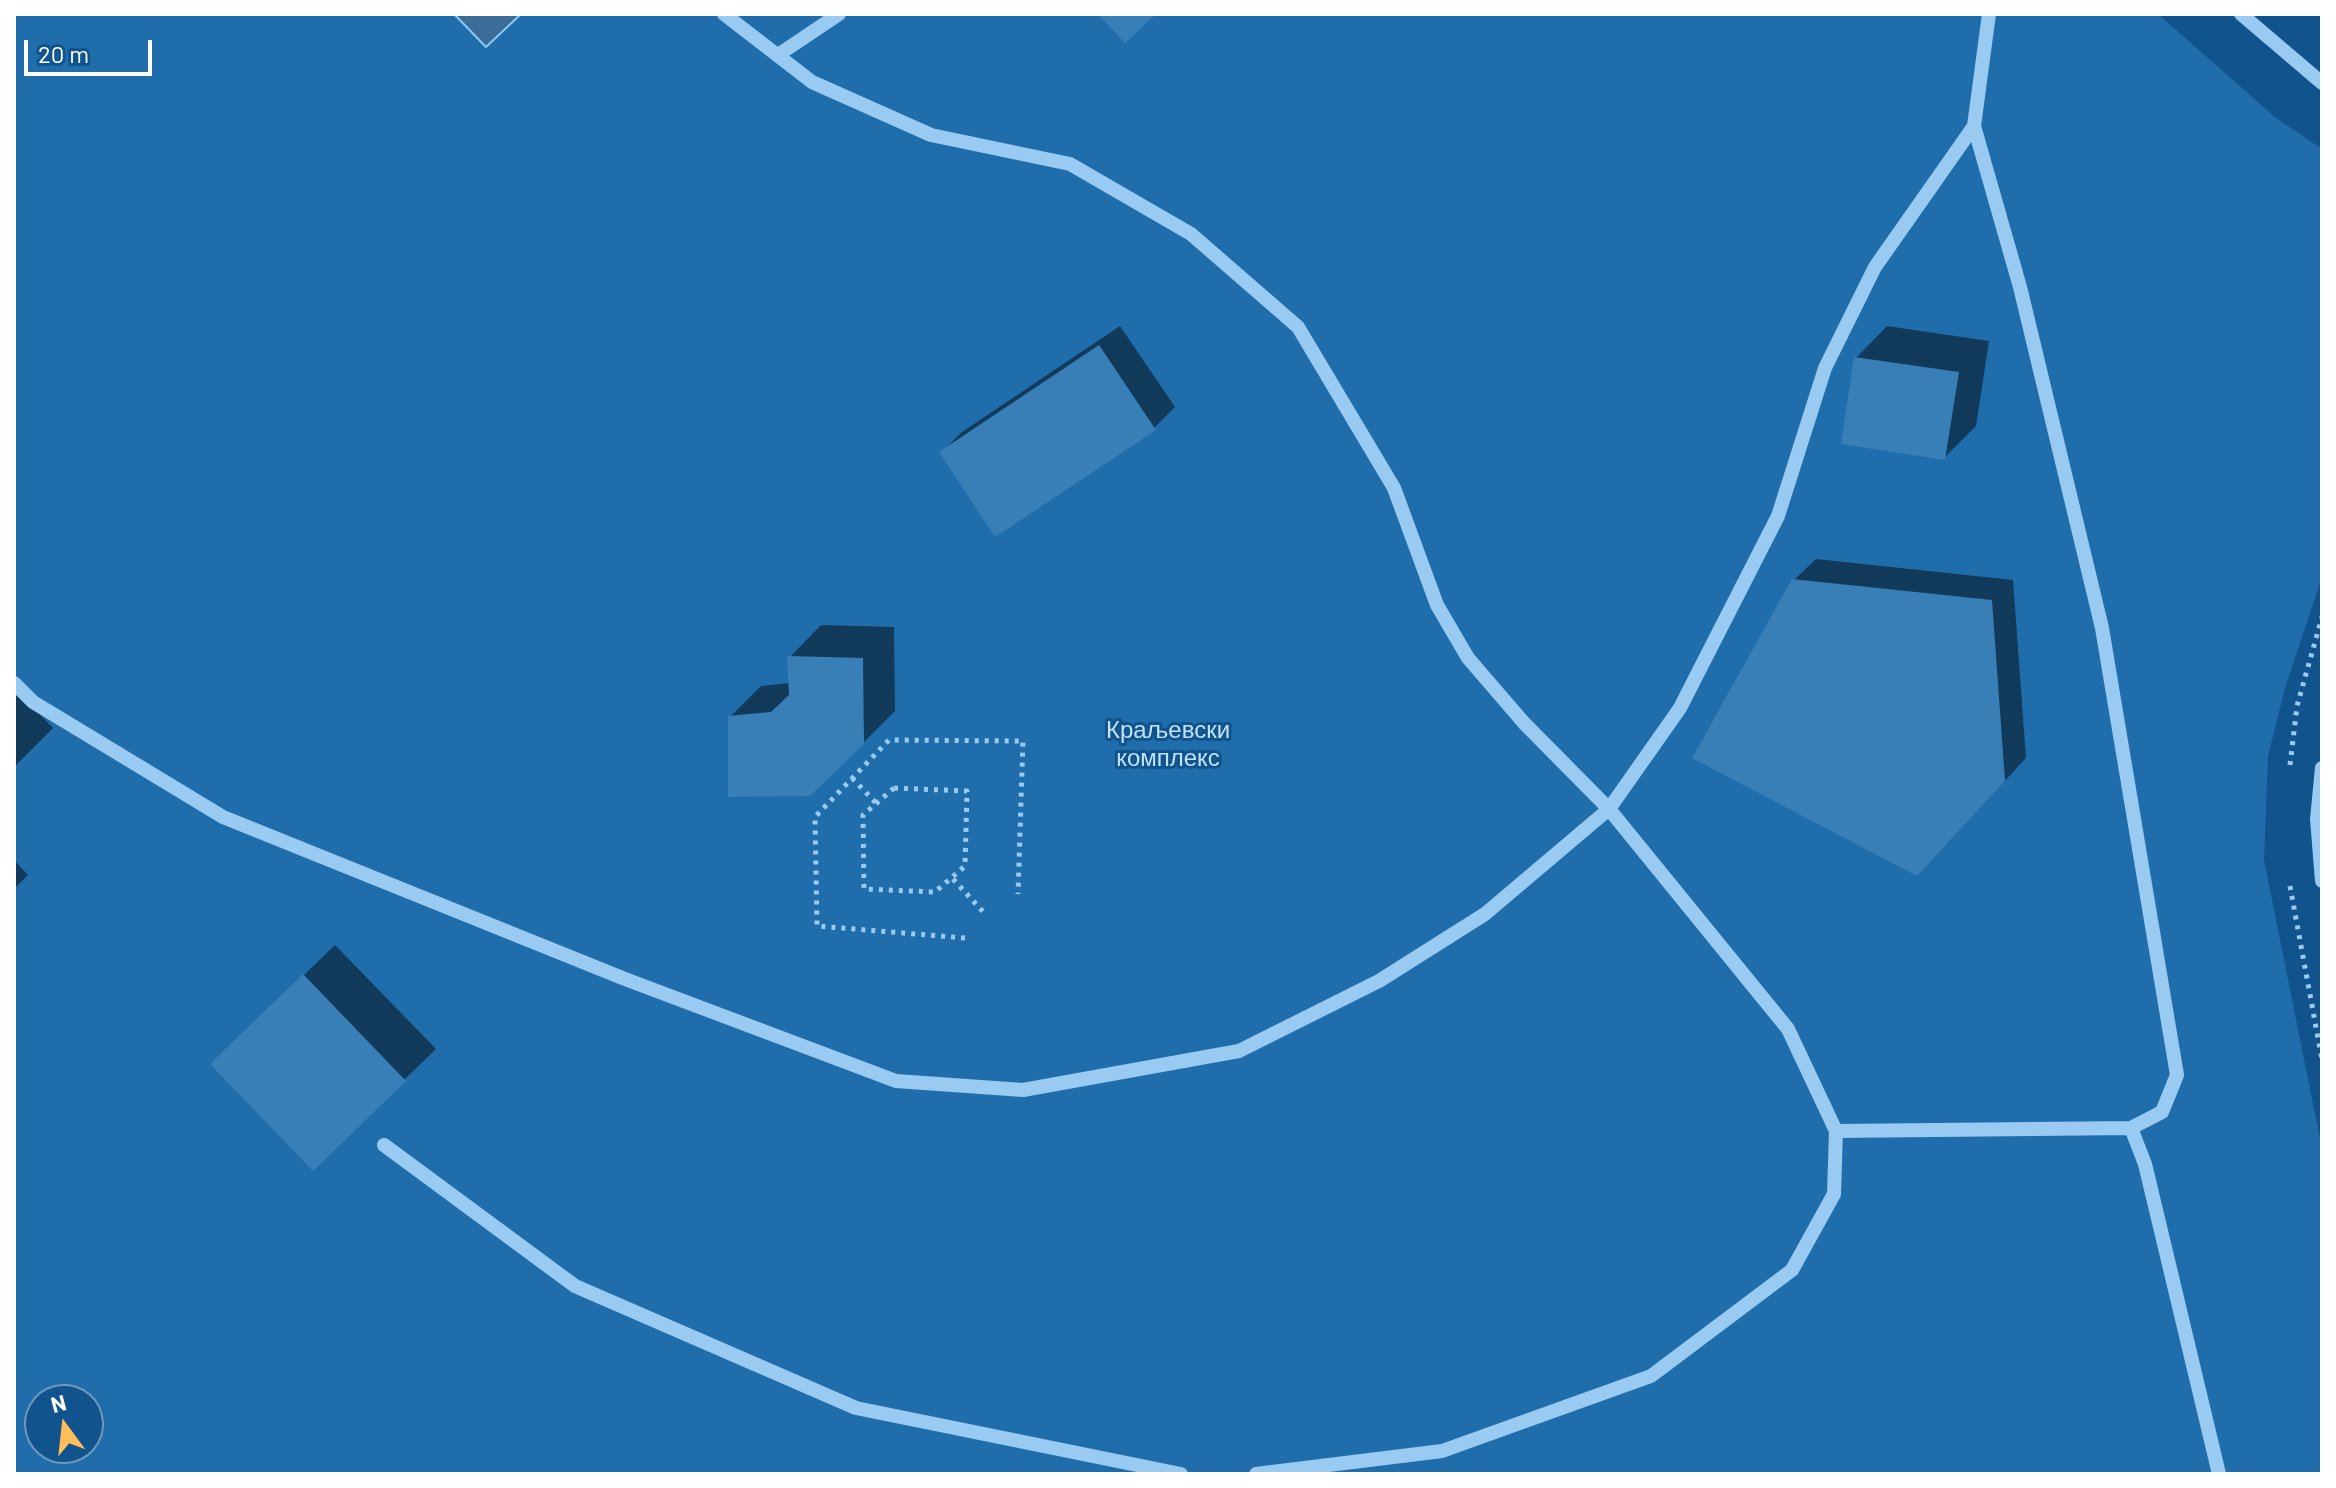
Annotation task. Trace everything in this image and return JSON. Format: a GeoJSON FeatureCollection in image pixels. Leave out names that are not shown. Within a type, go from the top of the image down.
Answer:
{"type":"FeatureCollection","features":[{"type":"Feature","properties":{"kind":"street"},"geometry":{"type":"LineString","coordinates":[[724,14],[812,82],[931,135],[1070,164],[1191,234],[1298,327],[1394,488],[1437,605],[1468,658],[1524,723],[1609,809],[1788,1029],[1836,1131],[1834,1194],[1792,1270],[1651,1376],[1442,1451],[1256,1474]]}},
{"type":"Feature","properties":{"kind":"street"},"geometry":{"type":"LineString","coordinates":[[778,55],[839,14]]}},
{"type":"Feature","properties":{"kind":"street"},"geometry":{"type":"LineString","coordinates":[[1836,1131],[2131,1128],[2162,1112],[2177,1075],[2102,628],[2020,287],[1974,126],[1989,14]]}},
{"type":"Feature","properties":{"kind":"street"},"geometry":{"type":"LineString","coordinates":[[2241,14],[2322,83]]}},
{"type":"Feature","properties":{"kind":"street"},"geometry":{"type":"LineString","coordinates":[[14,683],[33,702],[223,817],[625,979],[896,1081],[1023,1090],[1239,1051],[1379,981],[1485,914],[1609,809],[1680,708],[1778,516],[1825,368],[1875,267],[1974,126]]}},
{"type":"Feature","properties":{"kind":"street"},"geometry":{"type":"LineString","coordinates":[[2322,768],[2317,819],[2322,881]]}},
{"type":"Feature","properties":{"kind":"street"},"geometry":{"type":"LineString","coordinates":[[2131,1128],[2145,1164],[2219,1474]]}},
{"type":"Feature","properties":{"kind":"street"},"geometry":{"type":"LineString","coordinates":[[384,1145],[575,1286],[856,1408],[1181,1474]]}},
{"type":"Feature","properties":{"kind":"path"},"geometry":{"type":"LineString","coordinates":[[965,938],[817,926],[815,817],[889,740],[1023,741],[1018,894]]}},
{"type":"Feature","properties":{"kind":"path"},"geometry":{"type":"LineString","coordinates":[[852,778],[876,803]]}},
{"type":"Feature","properties":{"kind":"path"},"geometry":{"type":"LineString","coordinates":[[894,788],[967,791],[965,866],[953,879],[935,892],[864,889],[863,815],[894,788]]}},
{"type":"Feature","properties":{"kind":"path"},"geometry":{"type":"LineString","coordinates":[[953,879],[986,915]]}},
{"type":"Feature","properties":{"kind":"green space","name":"Краљевски комплекс"},"geometry":{"type":"Polygon","coordinates":[[[14,14],[2158,14],[2276,118],[2322,149],[2322,577],[2285,688],[2268,756],[2264,860],[2322,1149],[2322,1474],[14,1474],[14,14]]]}},
{"type":"Feature","properties":{"kind":"shaded area"},"geometry":{"type":"Polygon","coordinates":[[[454,14],[521,14],[486,47],[454,14]]]}},
{"type":"Feature","properties":{"kind":"building"},"geometry":{"type":"Polygon","coordinates":[[[1098,14],[1156,14],[1125,43],[1098,14]]]}},
{"type":"Feature","properties":{"kind":"building"},"geometry":{"type":"Polygon","coordinates":[[[1099,345],[1156,430],[995,537],[939,452],[1099,345]]]}},
{"type":"Feature","properties":{"kind":"building"},"geometry":{"type":"Polygon","coordinates":[[[1854,357],[1959,372],[1945,460],[1841,444],[1854,357]]]}},
{"type":"Feature","properties":{"kind":"building"},"geometry":{"type":"Polygon","coordinates":[[[1792,579],[1992,600],[2005,781],[1917,876],[1692,758],[1792,579]]]}},
{"type":"Feature","properties":{"kind":"building"},"geometry":{"type":"Polygon","coordinates":[[[787,656],[863,658],[864,744],[810,796],[728,797],[728,716],[771,712],[789,695],[787,656]]]}},
{"type":"Feature","properties":{"kind":"building"},"geometry":{"type":"Polygon","coordinates":[[[303,974],[406,1081],[313,1171],[210,1064],[303,974]]]}}]}
